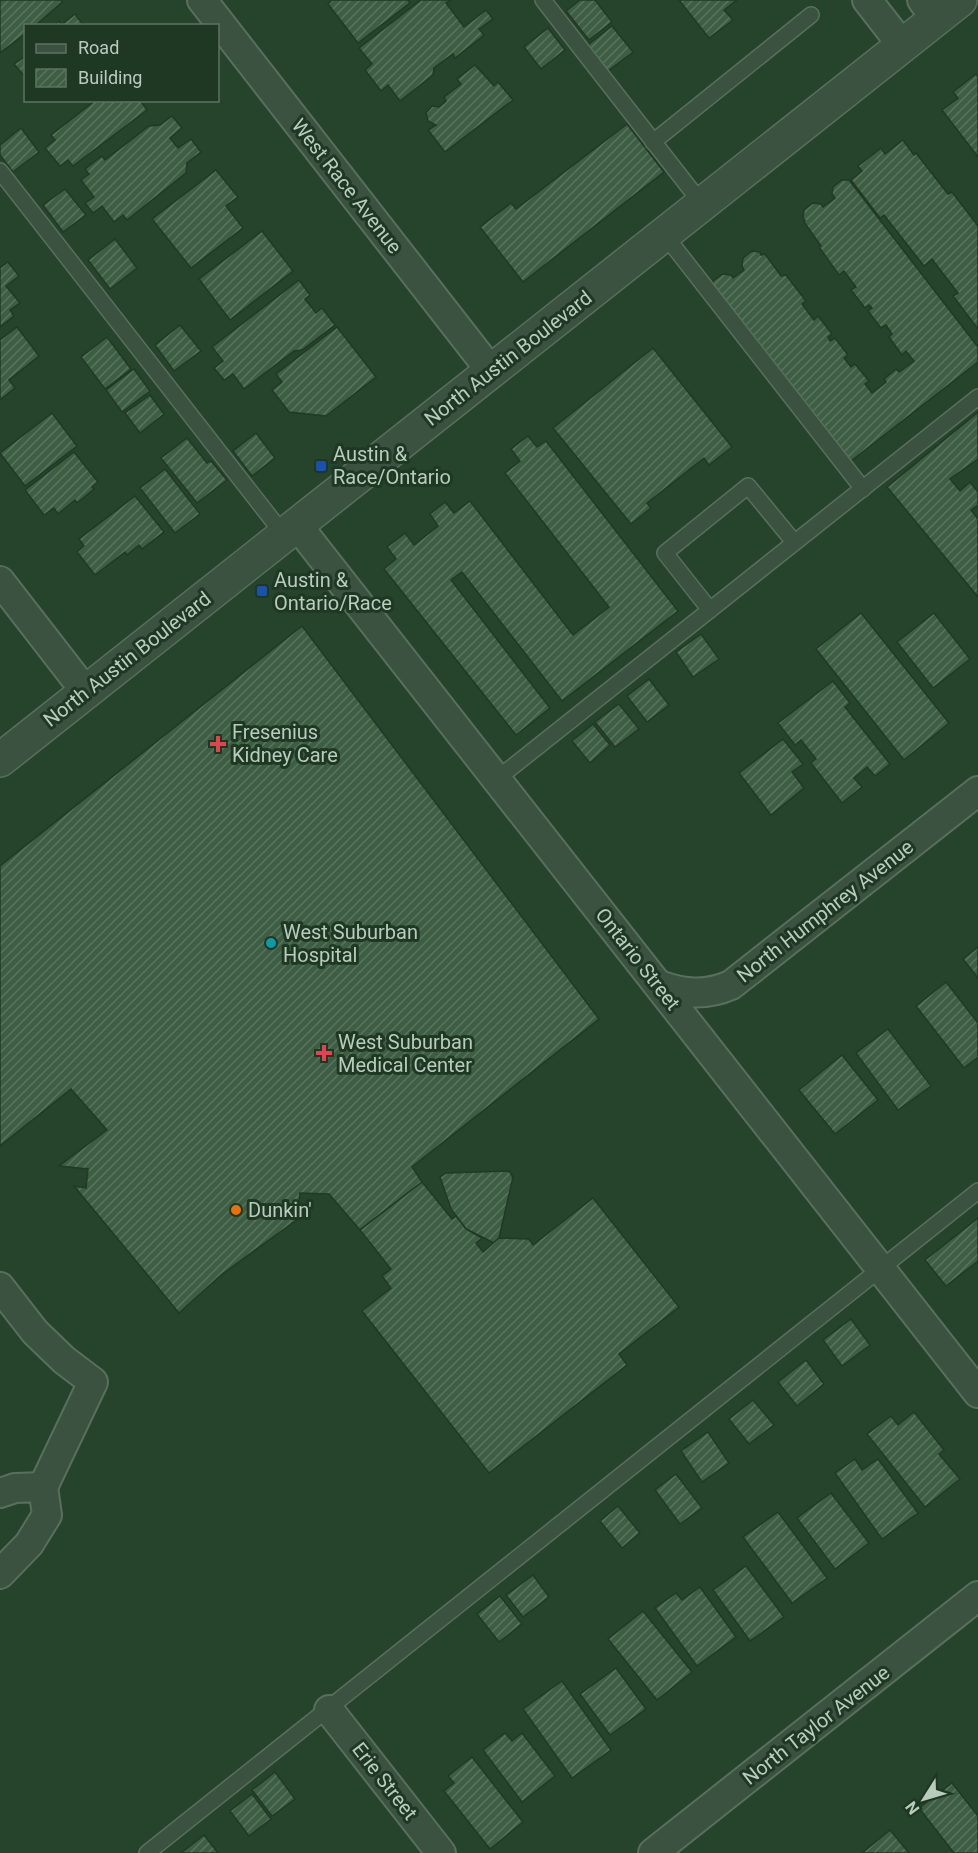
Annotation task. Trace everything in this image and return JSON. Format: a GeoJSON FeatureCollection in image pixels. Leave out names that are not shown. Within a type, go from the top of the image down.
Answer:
{"type":"FeatureCollection","features":[{"type":"Feature","properties":{"kind":"street","name":"West Race Avenue"},"geometry":{"type":"LineString","coordinates":[[202,0],[491,371]]}},
{"type":"Feature","properties":{"kind":"street"},"geometry":{"type":"LineString","coordinates":[[867,0],[902,45]]}},
{"type":"Feature","properties":{"kind":"street","name":"North Austin Boulevard"},"geometry":{"type":"LineString","coordinates":[[0,760],[902,45],[939,6]]}},
{"type":"Feature","properties":{"kind":"street","name":"Ontario Street"},"geometry":{"type":"LineString","coordinates":[[290,530],[497,779],[978,1393]]}},
{"type":"Feature","properties":{"kind":"street"},"geometry":{"type":"LineString","coordinates":[[0,581],[86,692]]}},
{"type":"Feature","properties":{"kind":"street","name":"North Humphrey Avenue"},"geometry":{"type":"LineString","coordinates":[[659,985],[677,992],[695,994],[731,986],[978,791]]}},
{"type":"Feature","properties":{"kind":"street"},"geometry":{"type":"LineString","coordinates":[[0,1287],[35,1332],[64,1360],[93,1382],[43,1487],[47,1515],[29,1544],[0,1574]]}},
{"type":"Feature","properties":{"kind":"street"},"geometry":{"type":"LineString","coordinates":[[0,1493],[15,1488],[43,1487]]}},
{"type":"Feature","properties":{"kind":"street","name":"North Taylor Avenue"},"geometry":{"type":"LineString","coordinates":[[653,1853],[978,1596]]}},
{"type":"Feature","properties":{"kind":"street","name":"Erie Street"},"geometry":{"type":"LineString","coordinates":[[329,1710],[441,1853]]}},
{"type":"Feature","properties":{"kind":"lane"},"geometry":{"type":"LineString","coordinates":[[543,0],[702,204]]}},
{"type":"Feature","properties":{"kind":"lane"},"geometry":{"type":"LineString","coordinates":[[653,142],[811,15]]}},
{"type":"Feature","properties":{"kind":"lane"},"geometry":{"type":"LineString","coordinates":[[0,171],[290,530]]}},
{"type":"Feature","properties":{"kind":"lane"},"geometry":{"type":"LineString","coordinates":[[664,234],[863,489]]}},
{"type":"Feature","properties":{"kind":"lane"},"geometry":{"type":"LineString","coordinates":[[497,779],[978,397]]}},
{"type":"Feature","properties":{"kind":"lane"},"geometry":{"type":"LineString","coordinates":[[710,610],[665,553],[748,486],[794,542]]}},
{"type":"Feature","properties":{"kind":"lane"},"geometry":{"type":"LineString","coordinates":[[147,1853],[978,1191]]}},
{"type":"Feature","properties":{"kind":"building"},"geometry":{"type":"Polygon","coordinates":[[[0,0],[61,0],[62,2],[37,24],[24,24],[24,35],[0,53],[0,0]]]}},
{"type":"Feature","properties":{"kind":"building"},"geometry":{"type":"Polygon","coordinates":[[[332,0],[408,0],[410,3],[358,43],[328,4],[332,0]]]}},
{"type":"Feature","properties":{"kind":"building"},"geometry":{"type":"Polygon","coordinates":[[[421,0],[451,0],[446,3],[464,27],[486,10],[493,19],[479,29],[484,35],[455,58],[453,54],[434,68],[433,75],[400,101],[388,85],[381,91],[365,70],[372,64],[359,48],[421,0]]]}},
{"type":"Feature","properties":{"kind":"building"},"geometry":{"type":"Polygon","coordinates":[[[580,0],[595,0],[612,22],[589,40],[566,11],[580,0]]]}},
{"type":"Feature","properties":{"kind":"building"},"geometry":{"type":"Polygon","coordinates":[[[679,0],[737,0],[724,10],[733,20],[709,38],[679,0]]]}},
{"type":"Feature","properties":{"kind":"building"},"geometry":{"type":"Polygon","coordinates":[[[75,14],[82,24],[62,24],[75,14]]]}},
{"type":"Feature","properties":{"kind":"building"},"geometry":{"type":"Polygon","coordinates":[[[612,26],[633,52],[608,71],[588,45],[612,26]]]}},
{"type":"Feature","properties":{"kind":"building"},"geometry":{"type":"Polygon","coordinates":[[[548,28],[565,50],[541,69],[524,47],[548,28]]]}},
{"type":"Feature","properties":{"kind":"building"},"geometry":{"type":"Polygon","coordinates":[[[24,57],[24,76],[14,64],[24,57]]]}},
{"type":"Feature","properties":{"kind":"building"},"geometry":{"type":"Polygon","coordinates":[[[475,65],[494,86],[498,82],[513,100],[445,152],[428,130],[436,125],[428,121],[426,113],[432,106],[439,107],[446,101],[444,97],[461,84],[457,79],[475,65]]]}},
{"type":"Feature","properties":{"kind":"building"},"geometry":{"type":"Polygon","coordinates":[[[976,74],[978,77],[978,157],[942,110],[958,98],[953,92],[976,74]]]}},
{"type":"Feature","properties":{"kind":"building"},"geometry":{"type":"Polygon","coordinates":[[[93,102],[141,102],[147,110],[73,166],[68,160],[60,166],[45,148],[55,140],[51,135],[93,102]]]}},
{"type":"Feature","properties":{"kind":"building"},"geometry":{"type":"Polygon","coordinates":[[[172,116],[182,128],[170,138],[178,148],[191,139],[201,152],[187,163],[186,173],[127,220],[123,215],[114,222],[102,206],[93,213],[85,203],[94,197],[81,180],[89,174],[85,169],[102,156],[105,160],[149,126],[160,125],[172,116]]]}},
{"type":"Feature","properties":{"kind":"building"},"geometry":{"type":"Polygon","coordinates":[[[627,124],[664,172],[523,282],[480,227],[511,203],[516,209],[627,124]]]}},
{"type":"Feature","properties":{"kind":"building"},"geometry":{"type":"Polygon","coordinates":[[[21,128],[39,152],[13,172],[0,155],[0,145],[21,128]]]}},
{"type":"Feature","properties":{"kind":"building"},"geometry":{"type":"Polygon","coordinates":[[[903,140],[948,194],[952,192],[978,226],[978,329],[953,296],[958,293],[932,259],[924,266],[884,215],[880,218],[851,180],[862,171],[858,166],[881,148],[885,154],[903,140]]]}},
{"type":"Feature","properties":{"kind":"building"},"geometry":{"type":"Polygon","coordinates":[[[216,170],[238,197],[226,206],[243,228],[191,268],[152,219],[216,170]]]}},
{"type":"Feature","properties":{"kind":"building"},"geometry":{"type":"Polygon","coordinates":[[[842,180],[849,180],[978,347],[978,362],[851,461],[745,325],[743,326],[713,290],[713,281],[723,274],[731,275],[733,278],[744,270],[743,258],[752,251],[760,252],[761,255],[765,254],[781,276],[786,275],[806,301],[802,304],[814,320],[818,316],[832,334],[828,337],[830,341],[835,338],[848,355],[844,358],[851,367],[855,364],[869,381],[865,384],[872,393],[886,382],[884,379],[896,369],[899,372],[914,361],[906,351],[902,355],[889,337],[892,334],[886,325],[881,328],[868,311],[872,308],[869,305],[865,308],[851,290],[856,287],[844,271],[839,275],[804,222],[804,210],[813,203],[821,204],[823,207],[835,198],[832,194],[833,187],[842,180]]]}},
{"type":"Feature","properties":{"kind":"building"},"geometry":{"type":"Polygon","coordinates":[[[65,189],[86,215],[63,232],[43,205],[65,189]]]}},
{"type":"Feature","properties":{"kind":"building"},"geometry":{"type":"Polygon","coordinates":[[[262,231],[293,271],[230,320],[199,279],[262,231]]]}},
{"type":"Feature","properties":{"kind":"building"},"geometry":{"type":"Polygon","coordinates":[[[115,239],[137,268],[110,289],[88,260],[115,239]]]}},
{"type":"Feature","properties":{"kind":"building"},"geometry":{"type":"Polygon","coordinates":[[[8,262],[19,276],[6,286],[20,303],[10,310],[14,316],[0,327],[0,268],[8,262]]]}},
{"type":"Feature","properties":{"kind":"building"},"geometry":{"type":"Polygon","coordinates":[[[299,280],[310,295],[305,299],[316,313],[322,308],[335,325],[302,350],[294,351],[244,389],[233,374],[224,380],[214,368],[223,361],[212,347],[299,280]]]}},
{"type":"Feature","properties":{"kind":"building"},"geometry":{"type":"Polygon","coordinates":[[[180,325],[201,351],[174,371],[155,345],[180,325]]]}},
{"type":"Feature","properties":{"kind":"building"},"geometry":{"type":"Polygon","coordinates":[[[17,327],[39,356],[9,380],[15,388],[0,400],[0,340],[17,327]]]}},
{"type":"Feature","properties":{"kind":"building"},"geometry":{"type":"Polygon","coordinates":[[[337,327],[376,377],[326,416],[289,412],[272,390],[282,382],[276,374],[337,327]]]}},
{"type":"Feature","properties":{"kind":"building"},"geometry":{"type":"Polygon","coordinates":[[[107,337],[131,369],[105,389],[81,357],[107,337]]]}},
{"type":"Feature","properties":{"kind":"building"},"geometry":{"type":"Polygon","coordinates":[[[653,348],[732,447],[709,465],[704,458],[647,503],[651,508],[631,524],[553,428],[653,348]]]}},
{"type":"Feature","properties":{"kind":"building"},"geometry":{"type":"Polygon","coordinates":[[[134,369],[150,391],[122,412],[106,390],[134,369]]]}},
{"type":"Feature","properties":{"kind":"building"},"geometry":{"type":"Polygon","coordinates":[[[150,395],[164,414],[140,433],[125,413],[150,395]]]}},
{"type":"Feature","properties":{"kind":"building"},"geometry":{"type":"Polygon","coordinates":[[[978,412],[978,459],[950,479],[960,491],[970,482],[978,492],[978,505],[971,510],[978,519],[978,597],[887,487],[978,412]]]}},
{"type":"Feature","properties":{"kind":"building"},"geometry":{"type":"Polygon","coordinates":[[[52,413],[77,446],[25,486],[0,453],[52,413]]]}},
{"type":"Feature","properties":{"kind":"building"},"geometry":{"type":"Polygon","coordinates":[[[256,433],[275,458],[252,476],[233,451],[256,433]]]}},
{"type":"Feature","properties":{"kind":"building"},"geometry":{"type":"Polygon","coordinates":[[[528,436],[537,447],[546,441],[678,611],[562,701],[462,572],[451,580],[550,708],[516,735],[384,569],[396,559],[387,547],[405,533],[414,545],[438,526],[430,514],[445,502],[454,513],[470,501],[573,635],[609,607],[505,473],[520,461],[511,449],[528,436]]]}},
{"type":"Feature","properties":{"kind":"building"},"geometry":{"type":"Polygon","coordinates":[[[187,438],[207,463],[211,461],[227,480],[197,503],[161,458],[187,438]]]}},
{"type":"Feature","properties":{"kind":"building"},"geometry":{"type":"Polygon","coordinates":[[[74,452],[98,482],[92,487],[94,489],[77,503],[75,500],[58,514],[54,508],[44,515],[25,490],[74,452]]]}},
{"type":"Feature","properties":{"kind":"building"},"geometry":{"type":"Polygon","coordinates":[[[165,469],[200,514],[175,533],[140,488],[165,469]]]}},
{"type":"Feature","properties":{"kind":"building"},"geometry":{"type":"Polygon","coordinates":[[[135,496],[164,532],[142,549],[139,545],[127,555],[125,552],[95,575],[77,552],[84,546],[79,539],[135,496]]]}},
{"type":"Feature","properties":{"kind":"building"},"geometry":{"type":"Polygon","coordinates":[[[861,613],[949,723],[904,760],[816,649],[861,613]]]}},
{"type":"Feature","properties":{"kind":"building"},"geometry":{"type":"Polygon","coordinates":[[[934,613],[970,659],[933,688],[897,642],[934,613]]]}},
{"type":"Feature","properties":{"kind":"building","name":"West Suburban Hospital"},"geometry":{"type":"Polygon","coordinates":[[[302,626],[599,1019],[412,1167],[422,1182],[360,1230],[329,1194],[300,1193],[298,1211],[309,1211],[221,1275],[179,1313],[74,1186],[86,1188],[88,1169],[59,1166],[107,1130],[71,1089],[0,1146],[0,866],[302,626]]]}},
{"type":"Feature","properties":{"kind":"building"},"geometry":{"type":"Polygon","coordinates":[[[701,634],[719,659],[693,677],[676,652],[701,634]]]}},
{"type":"Feature","properties":{"kind":"building"},"geometry":{"type":"Polygon","coordinates":[[[649,679],[669,705],[647,722],[627,696],[649,679]]]}},
{"type":"Feature","properties":{"kind":"building"},"geometry":{"type":"Polygon","coordinates":[[[833,681],[850,703],[845,707],[890,764],[875,776],[867,767],[854,778],[862,787],[842,803],[811,763],[816,759],[801,740],[795,745],[778,723],[833,681]]]}},
{"type":"Feature","properties":{"kind":"building"},"geometry":{"type":"Polygon","coordinates":[[[619,704],[639,729],[615,747],[595,722],[619,704]]]}},
{"type":"Feature","properties":{"kind":"building"},"geometry":{"type":"Polygon","coordinates":[[[593,724],[610,745],[590,763],[572,741],[593,724]]]}},
{"type":"Feature","properties":{"kind":"building"},"geometry":{"type":"Polygon","coordinates":[[[783,739],[803,764],[792,772],[804,788],[771,815],[739,773],[783,739]]]}},
{"type":"Feature","properties":{"kind":"building"},"geometry":{"type":"Polygon","coordinates":[[[978,947],[978,978],[963,959],[978,947]]]}},
{"type":"Feature","properties":{"kind":"building"},"geometry":{"type":"Polygon","coordinates":[[[946,982],[978,1023],[978,1057],[964,1068],[916,1006],[946,982]]]}},
{"type":"Feature","properties":{"kind":"building"},"geometry":{"type":"Polygon","coordinates":[[[888,1029],[931,1086],[898,1110],[856,1053],[888,1029]]]}},
{"type":"Feature","properties":{"kind":"building"},"geometry":{"type":"Polygon","coordinates":[[[842,1055],[878,1100],[835,1134],[799,1090],[842,1055]]]}},
{"type":"Feature","properties":{"kind":"building"},"geometry":{"type":"Polygon","coordinates":[[[509,1171],[513,1177],[499,1238],[494,1243],[466,1229],[451,1209],[440,1177],[446,1173],[509,1171]]]}},
{"type":"Feature","properties":{"kind":"building"},"geometry":{"type":"Polygon","coordinates":[[[422,1182],[452,1219],[456,1216],[466,1229],[482,1238],[476,1243],[483,1252],[499,1238],[529,1239],[533,1245],[593,1198],[679,1307],[619,1354],[627,1365],[489,1473],[362,1311],[391,1288],[382,1276],[391,1269],[360,1230],[422,1182]]]}},
{"type":"Feature","properties":{"kind":"building"},"geometry":{"type":"Polygon","coordinates":[[[978,1218],[978,1261],[946,1286],[925,1260],[978,1218]]]}},
{"type":"Feature","properties":{"kind":"building"},"geometry":{"type":"Polygon","coordinates":[[[851,1319],[870,1345],[842,1366],[823,1340],[851,1319]]]}},
{"type":"Feature","properties":{"kind":"building"},"geometry":{"type":"Polygon","coordinates":[[[806,1360],[824,1384],[797,1406],[778,1382],[806,1360]]]}},
{"type":"Feature","properties":{"kind":"building"},"geometry":{"type":"Polygon","coordinates":[[[753,1400],[774,1425],[749,1444],[729,1419],[753,1400]]]}},
{"type":"Feature","properties":{"kind":"building"},"geometry":{"type":"Polygon","coordinates":[[[914,1412],[944,1450],[939,1454],[960,1479],[925,1507],[867,1434],[891,1416],[898,1425],[914,1412]]]}},
{"type":"Feature","properties":{"kind":"building"},"geometry":{"type":"Polygon","coordinates":[[[708,1432],[729,1463],[702,1482],[681,1451],[708,1432]]]}},
{"type":"Feature","properties":{"kind":"building"},"geometry":{"type":"Polygon","coordinates":[[[855,1459],[862,1470],[878,1459],[918,1513],[882,1539],[835,1473],[855,1459]]]}},
{"type":"Feature","properties":{"kind":"building"},"geometry":{"type":"Polygon","coordinates":[[[676,1474],[702,1508],[680,1524],[655,1490],[676,1474]]]}},
{"type":"Feature","properties":{"kind":"building"},"geometry":{"type":"Polygon","coordinates":[[[831,1493],[869,1543],[835,1569],[797,1518],[831,1493]]]}},
{"type":"Feature","properties":{"kind":"building"},"geometry":{"type":"Polygon","coordinates":[[[618,1506],[640,1533],[622,1548],[600,1521],[618,1506]]]}},
{"type":"Feature","properties":{"kind":"building"},"geometry":{"type":"Polygon","coordinates":[[[778,1512],[827,1578],[792,1603],[743,1537],[778,1512]]]}},
{"type":"Feature","properties":{"kind":"building"},"geometry":{"type":"Polygon","coordinates":[[[746,1566],[784,1617],[750,1641],[713,1590],[746,1566]]]}},
{"type":"Feature","properties":{"kind":"building"},"geometry":{"type":"Polygon","coordinates":[[[533,1575],[549,1597],[523,1617],[506,1595],[533,1575]]]}},
{"type":"Feature","properties":{"kind":"building"},"geometry":{"type":"Polygon","coordinates":[[[700,1587],[736,1637],[697,1666],[655,1608],[676,1593],[682,1600],[700,1587]]]}},
{"type":"Feature","properties":{"kind":"building"},"geometry":{"type":"Polygon","coordinates":[[[500,1596],[522,1624],[499,1642],[477,1614],[500,1596]]]}},
{"type":"Feature","properties":{"kind":"building"},"geometry":{"type":"Polygon","coordinates":[[[643,1611],[692,1672],[657,1700],[608,1639],[643,1611]]]}},
{"type":"Feature","properties":{"kind":"building"},"geometry":{"type":"Polygon","coordinates":[[[616,1668],[646,1709],[610,1735],[580,1694],[616,1668]]]}},
{"type":"Feature","properties":{"kind":"building"},"geometry":{"type":"Polygon","coordinates":[[[562,1681],[611,1750],[572,1778],[523,1709],[562,1681]]]}},
{"type":"Feature","properties":{"kind":"building"},"geometry":{"type":"Polygon","coordinates":[[[505,1733],[512,1741],[522,1733],[555,1776],[522,1802],[483,1750],[505,1733]]]}},
{"type":"Feature","properties":{"kind":"building"},"geometry":{"type":"Polygon","coordinates":[[[472,1757],[523,1822],[490,1849],[444,1791],[454,1783],[448,1776],[472,1757]]]}},
{"type":"Feature","properties":{"kind":"building"},"geometry":{"type":"Polygon","coordinates":[[[275,1772],[295,1799],[272,1816],[252,1790],[275,1772]]]}},
{"type":"Feature","properties":{"kind":"building"},"geometry":{"type":"Polygon","coordinates":[[[952,1783],[978,1816],[978,1853],[954,1853],[919,1808],[952,1783]]]}},
{"type":"Feature","properties":{"kind":"building"},"geometry":{"type":"Polygon","coordinates":[[[252,1794],[271,1819],[249,1836],[230,1811],[252,1794]]]}},
{"type":"Feature","properties":{"kind":"building"},"geometry":{"type":"Polygon","coordinates":[[[890,1830],[909,1853],[862,1853],[890,1830]]]}},
{"type":"Feature","properties":{"kind":"building"},"geometry":{"type":"Polygon","coordinates":[[[204,1835],[218,1853],[181,1853],[204,1835]]]}},
{"type":"Feature","properties":{"kind":"place","name":"Austin & Race/Ontario"},"geometry":{"type":"Point","coordinates":[321,466]}},
{"type":"Feature","properties":{"kind":"place","name":"Austin & Ontario/Race"},"geometry":{"type":"Point","coordinates":[262,591]}},
{"type":"Feature","properties":{"kind":"place","name":"Fresenius Kidney Care"},"geometry":{"type":"Point","coordinates":[218,744]}},
{"type":"Feature","properties":{"kind":"place","name":"West Suburban Hospital"},"geometry":{"type":"Point","coordinates":[271,943]}},
{"type":"Feature","properties":{"kind":"place","name":"West Suburban Medical Center"},"geometry":{"type":"Point","coordinates":[324,1053]}},
{"type":"Feature","properties":{"kind":"place","name":"Dunkin'"},"geometry":{"type":"Point","coordinates":[236,1210]}}]}
